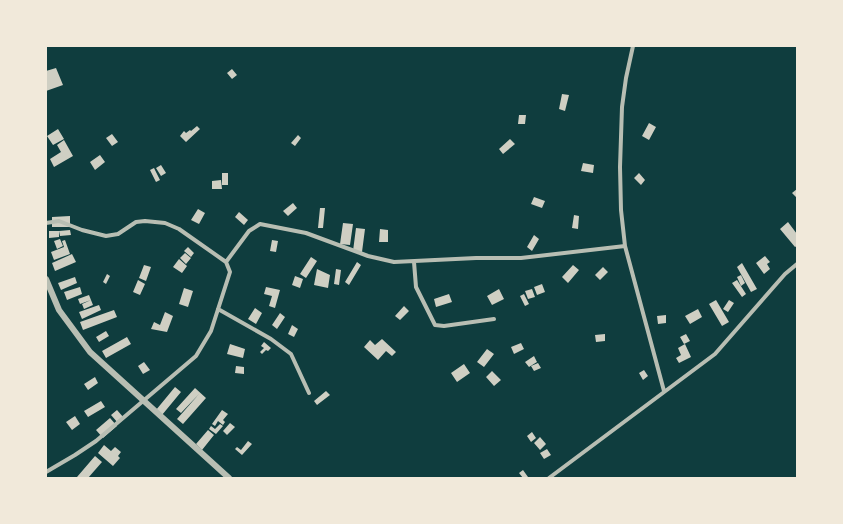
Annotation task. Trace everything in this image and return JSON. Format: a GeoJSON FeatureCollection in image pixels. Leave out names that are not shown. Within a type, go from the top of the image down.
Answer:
{"type":"FeatureCollection","features":[{"type":"Feature","properties":{"kind":"street"},"geometry":{"type":"LineString","coordinates":[[633,46],[626,78],[620,142],[620,191],[625,246],[664,391]]}},
{"type":"Feature","properties":{"kind":"street"},"geometry":{"type":"LineString","coordinates":[[46,223],[59,221],[82,230],[106,236],[118,234],[136,222],[145,220],[165,223],[179,229],[226,262],[230,272],[211,332],[196,356],[90,445],[46,472]]}},
{"type":"Feature","properties":{"kind":"street"},"geometry":{"type":"LineString","coordinates":[[226,262],[248,231],[254,226],[260,224],[306,233],[387,261],[414,262],[476,258],[521,258],[625,246]]}},
{"type":"Feature","properties":{"kind":"street"},"geometry":{"type":"LineString","coordinates":[[414,262],[416,287],[435,325],[444,326],[494,319]]}},
{"type":"Feature","properties":{"kind":"street"},"geometry":{"type":"LineString","coordinates":[[549,478],[714,354],[786,274],[797,264]]}},
{"type":"Feature","properties":{"kind":"street"},"geometry":{"type":"LineString","coordinates":[[46,279],[59,310],[90,352],[229,478]]}},
{"type":"Feature","properties":{"kind":"street"},"geometry":{"type":"LineString","coordinates":[[218,310],[271,339],[290,354],[309,393]]}},
{"type":"Feature","properties":{"kind":"building"},"geometry":{"type":"Polygon","coordinates":[[[56,68],[63,85],[46,91],[46,71],[56,68]]]}},
{"type":"Feature","properties":{"kind":"building"},"geometry":{"type":"Polygon","coordinates":[[[232,69],[237,75],[232,79],[227,73],[232,69]]]}},
{"type":"Feature","properties":{"kind":"building"},"geometry":{"type":"Polygon","coordinates":[[[562,94],[569,95],[565,111],[559,109],[562,94]]]}},
{"type":"Feature","properties":{"kind":"building"},"geometry":{"type":"Polygon","coordinates":[[[519,115],[526,115],[525,124],[518,124],[519,115]]]}},
{"type":"Feature","properties":{"kind":"building"},"geometry":{"type":"Polygon","coordinates":[[[649,123],[656,127],[649,140],[642,136],[649,123]]]}},
{"type":"Feature","properties":{"kind":"building"},"geometry":{"type":"Polygon","coordinates":[[[197,126],[200,129],[186,142],[180,136],[184,131],[186,133],[197,126]]]}},
{"type":"Feature","properties":{"kind":"building"},"geometry":{"type":"Polygon","coordinates":[[[58,129],[64,139],[53,145],[47,136],[58,129]]]}},
{"type":"Feature","properties":{"kind":"building"},"geometry":{"type":"Polygon","coordinates":[[[112,134],[118,142],[112,146],[106,138],[112,134]]]}},
{"type":"Feature","properties":{"kind":"building"},"geometry":{"type":"Polygon","coordinates":[[[298,135],[301,138],[295,146],[291,143],[298,135]]]}},
{"type":"Feature","properties":{"kind":"building"},"geometry":{"type":"Polygon","coordinates":[[[510,139],[515,144],[503,154],[499,149],[510,139]]]}},
{"type":"Feature","properties":{"kind":"building"},"geometry":{"type":"Polygon","coordinates":[[[64,140],[73,156],[54,167],[50,159],[61,152],[57,145],[64,140]]]}},
{"type":"Feature","properties":{"kind":"building"},"geometry":{"type":"Polygon","coordinates":[[[100,155],[105,162],[95,170],[90,162],[100,155]]]}},
{"type":"Feature","properties":{"kind":"building"},"geometry":{"type":"Polygon","coordinates":[[[583,163],[594,165],[593,173],[581,171],[583,163]]]}},
{"type":"Feature","properties":{"kind":"building"},"geometry":{"type":"Polygon","coordinates":[[[161,165],[166,173],[161,176],[156,168],[161,165]]]}},
{"type":"Feature","properties":{"kind":"building"},"geometry":{"type":"Polygon","coordinates":[[[154,168],[160,180],[156,182],[150,170],[154,168]]]}},
{"type":"Feature","properties":{"kind":"building"},"geometry":{"type":"Polygon","coordinates":[[[222,173],[228,173],[228,185],[222,185],[222,173]]]}},
{"type":"Feature","properties":{"kind":"building"},"geometry":{"type":"Polygon","coordinates":[[[639,173],[645,180],[641,185],[634,178],[639,173]]]}},
{"type":"Feature","properties":{"kind":"building"},"geometry":{"type":"Polygon","coordinates":[[[221,180],[222,189],[212,189],[212,181],[221,180]]]}},
{"type":"Feature","properties":{"kind":"building"},"geometry":{"type":"Polygon","coordinates":[[[797,189],[797,198],[792,193],[797,189]]]}},
{"type":"Feature","properties":{"kind":"building"},"geometry":{"type":"Polygon","coordinates":[[[534,197],[545,201],[542,208],[531,204],[534,197]]]}},
{"type":"Feature","properties":{"kind":"building"},"geometry":{"type":"Polygon","coordinates":[[[293,203],[297,208],[288,216],[283,211],[293,203]]]}},
{"type":"Feature","properties":{"kind":"building"},"geometry":{"type":"Polygon","coordinates":[[[320,208],[325,208],[323,228],[318,228],[320,208]]]}},
{"type":"Feature","properties":{"kind":"building"},"geometry":{"type":"Polygon","coordinates":[[[198,209],[205,213],[199,224],[191,220],[198,209]]]}},
{"type":"Feature","properties":{"kind":"building"},"geometry":{"type":"Polygon","coordinates":[[[239,212],[248,220],[244,225],[235,217],[239,212]]]}},
{"type":"Feature","properties":{"kind":"building"},"geometry":{"type":"Polygon","coordinates":[[[574,215],[579,216],[578,229],[572,228],[574,215]]]}},
{"type":"Feature","properties":{"kind":"building"},"geometry":{"type":"Polygon","coordinates":[[[70,216],[70,227],[52,227],[52,217],[70,216]]]}},
{"type":"Feature","properties":{"kind":"building"},"geometry":{"type":"Polygon","coordinates":[[[788,222],[797,234],[797,246],[795,247],[780,229],[788,222]]]}},
{"type":"Feature","properties":{"kind":"building"},"geometry":{"type":"Polygon","coordinates":[[[343,223],[353,224],[350,245],[340,244],[343,223]]]}},
{"type":"Feature","properties":{"kind":"building"},"geometry":{"type":"Polygon","coordinates":[[[356,228],[365,229],[362,252],[353,251],[356,228]]]}},
{"type":"Feature","properties":{"kind":"building"},"geometry":{"type":"Polygon","coordinates":[[[380,229],[388,230],[388,242],[379,242],[380,229]]]}},
{"type":"Feature","properties":{"kind":"building"},"geometry":{"type":"Polygon","coordinates":[[[70,230],[71,235],[60,236],[59,231],[70,230]]]}},
{"type":"Feature","properties":{"kind":"building"},"geometry":{"type":"Polygon","coordinates":[[[49,231],[59,231],[59,237],[49,238],[49,231]]]}},
{"type":"Feature","properties":{"kind":"building"},"geometry":{"type":"Polygon","coordinates":[[[534,235],[539,239],[532,251],[527,247],[534,235]]]}},
{"type":"Feature","properties":{"kind":"building"},"geometry":{"type":"Polygon","coordinates":[[[60,239],[63,246],[57,249],[54,241],[60,239]]]}},
{"type":"Feature","properties":{"kind":"building"},"geometry":{"type":"Polygon","coordinates":[[[65,240],[70,254],[54,260],[51,252],[64,247],[62,241],[65,240]]]}},
{"type":"Feature","properties":{"kind":"building"},"geometry":{"type":"Polygon","coordinates":[[[272,240],[278,241],[276,252],[270,251],[272,240]]]}},
{"type":"Feature","properties":{"kind":"building"},"geometry":{"type":"Polygon","coordinates":[[[188,247],[194,253],[191,257],[184,251],[188,247]]]}},
{"type":"Feature","properties":{"kind":"building"},"geometry":{"type":"Polygon","coordinates":[[[185,253],[191,258],[186,264],[180,258],[185,253]]]}},
{"type":"Feature","properties":{"kind":"building"},"geometry":{"type":"Polygon","coordinates":[[[72,254],[76,262],[55,271],[52,263],[72,254]]]}},
{"type":"Feature","properties":{"kind":"building"},"geometry":{"type":"Polygon","coordinates":[[[765,256],[770,262],[767,264],[770,269],[764,274],[756,263],[765,256]]]}},
{"type":"Feature","properties":{"kind":"building"},"geometry":{"type":"Polygon","coordinates":[[[311,257],[317,261],[306,278],[300,274],[311,257]]]}},
{"type":"Feature","properties":{"kind":"building"},"geometry":{"type":"Polygon","coordinates":[[[179,259],[187,266],[182,273],[173,267],[179,259]]]}},
{"type":"Feature","properties":{"kind":"building"},"geometry":{"type":"Polygon","coordinates":[[[357,262],[361,265],[349,285],[345,282],[357,262]]]}},
{"type":"Feature","properties":{"kind":"building"},"geometry":{"type":"Polygon","coordinates":[[[742,263],[757,289],[751,292],[737,267],[742,263]]]}},
{"type":"Feature","properties":{"kind":"building"},"geometry":{"type":"Polygon","coordinates":[[[144,265],[151,267],[146,281],[139,278],[144,265]]]}},
{"type":"Feature","properties":{"kind":"building"},"geometry":{"type":"Polygon","coordinates":[[[573,265],[579,270],[568,283],[562,277],[573,265]]]}},
{"type":"Feature","properties":{"kind":"building"},"geometry":{"type":"Polygon","coordinates":[[[603,267],[608,272],[600,280],[595,275],[603,267]]]}},
{"type":"Feature","properties":{"kind":"building"},"geometry":{"type":"Polygon","coordinates":[[[317,269],[330,275],[328,288],[314,285],[317,269]]]}},
{"type":"Feature","properties":{"kind":"building"},"geometry":{"type":"Polygon","coordinates":[[[336,269],[341,270],[339,285],[334,284],[336,269]]]}},
{"type":"Feature","properties":{"kind":"building"},"geometry":{"type":"Polygon","coordinates":[[[107,274],[110,276],[106,284],[103,282],[107,274]]]}},
{"type":"Feature","properties":{"kind":"building"},"geometry":{"type":"Polygon","coordinates":[[[741,275],[745,283],[741,286],[737,277],[741,275]]]}},
{"type":"Feature","properties":{"kind":"building"},"geometry":{"type":"Polygon","coordinates":[[[295,276],[303,279],[300,288],[292,285],[295,276]]]}},
{"type":"Feature","properties":{"kind":"building"},"geometry":{"type":"Polygon","coordinates":[[[75,277],[77,283],[61,290],[58,283],[75,277]]]}},
{"type":"Feature","properties":{"kind":"building"},"geometry":{"type":"Polygon","coordinates":[[[138,280],[145,284],[140,295],[133,292],[138,280]]]}},
{"type":"Feature","properties":{"kind":"building"},"geometry":{"type":"Polygon","coordinates":[[[737,280],[746,294],[742,297],[732,283],[737,280]]]}},
{"type":"Feature","properties":{"kind":"building"},"geometry":{"type":"Polygon","coordinates":[[[542,284],[545,292],[537,295],[534,287],[542,284]]]}},
{"type":"Feature","properties":{"kind":"building"},"geometry":{"type":"Polygon","coordinates":[[[80,287],[82,294],[67,300],[64,292],[80,287]]]}},
{"type":"Feature","properties":{"kind":"building"},"geometry":{"type":"Polygon","coordinates":[[[266,287],[280,290],[275,308],[269,306],[272,296],[264,294],[266,287]]]}},
{"type":"Feature","properties":{"kind":"building"},"geometry":{"type":"Polygon","coordinates":[[[184,288],[193,291],[188,307],[179,304],[184,288]]]}},
{"type":"Feature","properties":{"kind":"building"},"geometry":{"type":"Polygon","coordinates":[[[499,289],[504,299],[492,305],[487,296],[499,289]]]}},
{"type":"Feature","properties":{"kind":"building"},"geometry":{"type":"Polygon","coordinates":[[[532,289],[535,297],[528,299],[525,291],[532,289]]]}},
{"type":"Feature","properties":{"kind":"building"},"geometry":{"type":"Polygon","coordinates":[[[449,294],[452,302],[436,307],[434,299],[449,294]]]}},
{"type":"Feature","properties":{"kind":"building"},"geometry":{"type":"Polygon","coordinates":[[[524,294],[529,304],[525,306],[520,296],[524,294]]]}},
{"type":"Feature","properties":{"kind":"building"},"geometry":{"type":"Polygon","coordinates":[[[89,295],[91,300],[80,304],[78,299],[89,295]]]}},
{"type":"Feature","properties":{"kind":"building"},"geometry":{"type":"Polygon","coordinates":[[[91,300],[93,305],[84,309],[82,304],[91,300]]]}},
{"type":"Feature","properties":{"kind":"building"},"geometry":{"type":"Polygon","coordinates":[[[716,300],[729,322],[722,326],[709,304],[716,300]]]}},
{"type":"Feature","properties":{"kind":"building"},"geometry":{"type":"Polygon","coordinates":[[[729,300],[734,303],[728,312],[723,309],[729,300]]]}},
{"type":"Feature","properties":{"kind":"building"},"geometry":{"type":"Polygon","coordinates":[[[99,305],[101,310],[82,319],[79,312],[99,305]]]}},
{"type":"Feature","properties":{"kind":"building"},"geometry":{"type":"Polygon","coordinates":[[[404,306],[409,311],[400,320],[395,316],[404,306]]]}},
{"type":"Feature","properties":{"kind":"building"},"geometry":{"type":"Polygon","coordinates":[[[255,308],[262,313],[256,324],[248,319],[255,308]]]}},
{"type":"Feature","properties":{"kind":"building"},"geometry":{"type":"Polygon","coordinates":[[[698,309],[702,317],[690,324],[685,316],[698,309]]]}},
{"type":"Feature","properties":{"kind":"building"},"geometry":{"type":"Polygon","coordinates":[[[114,310],[117,317],[83,330],[80,322],[114,310]]]}},
{"type":"Feature","properties":{"kind":"building"},"geometry":{"type":"Polygon","coordinates":[[[165,312],[173,316],[167,332],[151,329],[154,322],[160,325],[165,312]]]}},
{"type":"Feature","properties":{"kind":"building"},"geometry":{"type":"Polygon","coordinates":[[[280,313],[285,317],[277,329],[272,325],[280,313]]]}},
{"type":"Feature","properties":{"kind":"building"},"geometry":{"type":"Polygon","coordinates":[[[666,315],[666,323],[658,324],[657,316],[666,315]]]}},
{"type":"Feature","properties":{"kind":"building"},"geometry":{"type":"Polygon","coordinates":[[[292,325],[298,329],[294,337],[288,334],[292,325]]]}},
{"type":"Feature","properties":{"kind":"building"},"geometry":{"type":"Polygon","coordinates":[[[106,331],[109,336],[99,342],[96,337],[106,331]]]}},
{"type":"Feature","properties":{"kind":"building"},"geometry":{"type":"Polygon","coordinates":[[[605,334],[605,341],[596,342],[595,335],[605,334]]]}},
{"type":"Feature","properties":{"kind":"building"},"geometry":{"type":"Polygon","coordinates":[[[686,334],[690,341],[684,344],[680,337],[686,334]]]}},
{"type":"Feature","properties":{"kind":"building"},"geometry":{"type":"Polygon","coordinates":[[[127,337],[131,344],[106,358],[102,351],[127,337]]]}},
{"type":"Feature","properties":{"kind":"building"},"geometry":{"type":"Polygon","coordinates":[[[382,339],[396,352],[392,356],[386,351],[378,360],[364,347],[370,340],[375,345],[382,339]]]}},
{"type":"Feature","properties":{"kind":"building"},"geometry":{"type":"Polygon","coordinates":[[[264,342],[271,348],[262,354],[260,352],[264,348],[261,346],[264,342]]]}},
{"type":"Feature","properties":{"kind":"building"},"geometry":{"type":"Polygon","coordinates":[[[521,343],[524,349],[514,354],[511,347],[521,343]]]}},
{"type":"Feature","properties":{"kind":"building"},"geometry":{"type":"Polygon","coordinates":[[[230,344],[245,349],[243,358],[227,354],[230,344]]]}},
{"type":"Feature","properties":{"kind":"building"},"geometry":{"type":"Polygon","coordinates":[[[685,344],[691,357],[679,363],[676,358],[681,355],[678,348],[685,344]]]}},
{"type":"Feature","properties":{"kind":"building"},"geometry":{"type":"Polygon","coordinates":[[[487,349],[494,354],[484,367],[477,362],[487,349]]]}},
{"type":"Feature","properties":{"kind":"building"},"geometry":{"type":"Polygon","coordinates":[[[534,356],[537,362],[529,367],[525,362],[534,356]]]}},
{"type":"Feature","properties":{"kind":"building"},"geometry":{"type":"Polygon","coordinates":[[[144,362],[150,370],[143,374],[138,366],[144,362]]]}},
{"type":"Feature","properties":{"kind":"building"},"geometry":{"type":"Polygon","coordinates":[[[538,363],[541,368],[534,371],[531,366],[538,363]]]}},
{"type":"Feature","properties":{"kind":"building"},"geometry":{"type":"Polygon","coordinates":[[[464,364],[470,373],[457,382],[451,373],[464,364]]]}},
{"type":"Feature","properties":{"kind":"building"},"geometry":{"type":"Polygon","coordinates":[[[236,366],[244,367],[244,374],[235,373],[236,366]]]}},
{"type":"Feature","properties":{"kind":"building"},"geometry":{"type":"Polygon","coordinates":[[[644,370],[648,376],[643,380],[639,373],[644,370]]]}},
{"type":"Feature","properties":{"kind":"building"},"geometry":{"type":"Polygon","coordinates":[[[492,371],[501,380],[494,386],[486,377],[492,371]]]}},
{"type":"Feature","properties":{"kind":"building"},"geometry":{"type":"Polygon","coordinates":[[[95,377],[98,383],[88,390],[84,384],[95,377]]]}},
{"type":"Feature","properties":{"kind":"building"},"geometry":{"type":"Polygon","coordinates":[[[175,387],[181,392],[162,415],[156,410],[175,387]]]}},
{"type":"Feature","properties":{"kind":"building"},"geometry":{"type":"Polygon","coordinates":[[[195,388],[206,398],[183,424],[177,419],[199,394],[181,413],[176,409],[195,388]]]}},
{"type":"Feature","properties":{"kind":"building"},"geometry":{"type":"Polygon","coordinates":[[[326,391],[330,395],[317,405],[314,401],[326,391]]]}},
{"type":"Feature","properties":{"kind":"building"},"geometry":{"type":"Polygon","coordinates":[[[101,401],[105,407],[88,417],[84,411],[101,401]]]}},
{"type":"Feature","properties":{"kind":"building"},"geometry":{"type":"Polygon","coordinates":[[[117,410],[124,418],[118,423],[111,415],[117,410]]]}},
{"type":"Feature","properties":{"kind":"building"},"geometry":{"type":"Polygon","coordinates":[[[222,410],[228,414],[223,420],[225,422],[223,425],[218,421],[215,426],[212,424],[222,410]]]}},
{"type":"Feature","properties":{"kind":"building"},"geometry":{"type":"Polygon","coordinates":[[[75,416],[80,424],[72,430],[66,422],[75,416]]]}},
{"type":"Feature","properties":{"kind":"building"},"geometry":{"type":"Polygon","coordinates":[[[110,418],[117,426],[103,438],[96,430],[110,418]]]}},
{"type":"Feature","properties":{"kind":"building"},"geometry":{"type":"Polygon","coordinates":[[[230,423],[235,427],[227,435],[223,431],[230,423]]]}},
{"type":"Feature","properties":{"kind":"building"},"geometry":{"type":"Polygon","coordinates":[[[220,424],[223,426],[216,434],[209,429],[211,426],[215,429],[220,424]]]}},
{"type":"Feature","properties":{"kind":"building"},"geometry":{"type":"Polygon","coordinates":[[[208,430],[214,435],[202,450],[196,444],[208,430]]]}},
{"type":"Feature","properties":{"kind":"building"},"geometry":{"type":"Polygon","coordinates":[[[532,432],[536,438],[531,442],[527,436],[532,432]]]}},
{"type":"Feature","properties":{"kind":"building"},"geometry":{"type":"Polygon","coordinates":[[[540,437],[546,444],[540,450],[534,443],[540,437]]]}},
{"type":"Feature","properties":{"kind":"building"},"geometry":{"type":"Polygon","coordinates":[[[248,441],[252,444],[242,455],[235,449],[237,447],[241,450],[248,441]]]}},
{"type":"Feature","properties":{"kind":"building"},"geometry":{"type":"Polygon","coordinates":[[[104,445],[111,451],[115,447],[121,452],[118,456],[120,458],[113,466],[98,453],[104,445]]]}},
{"type":"Feature","properties":{"kind":"building"},"geometry":{"type":"Polygon","coordinates":[[[547,449],[551,455],[544,459],[540,453],[547,449]]]}},
{"type":"Feature","properties":{"kind":"building"},"geometry":{"type":"Polygon","coordinates":[[[95,456],[102,462],[88,478],[77,477],[95,456]]]}},
{"type":"Feature","properties":{"kind":"building"},"geometry":{"type":"Polygon","coordinates":[[[523,470],[528,477],[527,478],[523,478],[519,473],[523,470]]]}}]}
